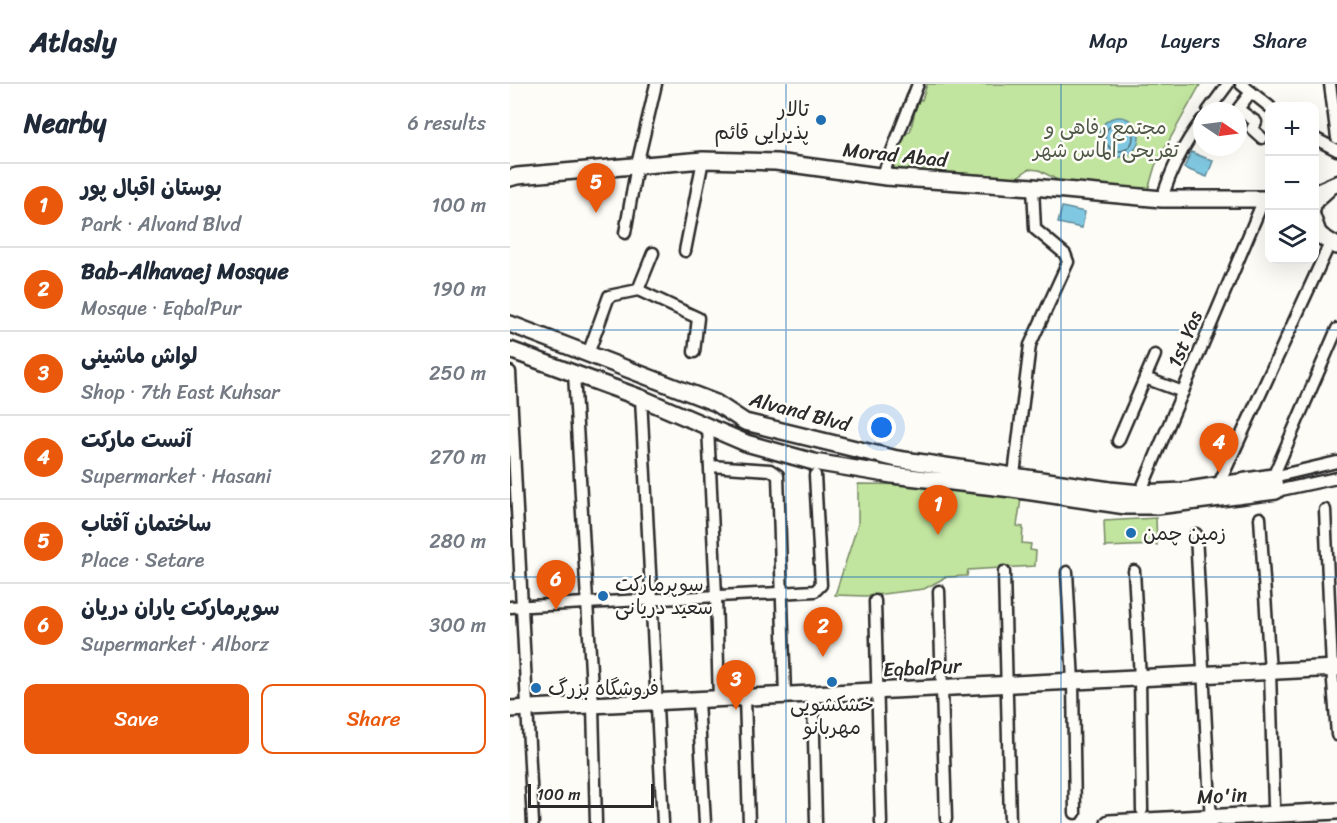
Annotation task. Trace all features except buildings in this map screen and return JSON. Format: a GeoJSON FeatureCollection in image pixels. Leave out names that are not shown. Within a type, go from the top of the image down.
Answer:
{"type":"FeatureCollection","features":[{"type":"Feature","properties":{"kind":"street"},"geometry":{"type":"LineString","coordinates":[[625,232],[637,165],[656,84]]}},
{"type":"Feature","properties":{"kind":"street"},"geometry":{"type":"LineString","coordinates":[[882,177],[918,84]]}},
{"type":"Feature","properties":{"kind":"street"},"geometry":{"type":"LineString","coordinates":[[1215,102],[1228,84]]}},
{"type":"Feature","properties":{"kind":"street"},"geometry":{"type":"LineString","coordinates":[[1241,84],[1265,104]]}},
{"type":"Feature","properties":{"kind":"street"},"geometry":{"type":"LineString","coordinates":[[1330,84],[1337,138]]}},
{"type":"Feature","properties":{"kind":"street"},"geometry":{"type":"LineString","coordinates":[[1251,92],[1238,109],[1256,122],[1252,129],[1262,138]]}},
{"type":"Feature","properties":{"kind":"street"},"geometry":{"type":"LineString","coordinates":[[1162,199],[1175,162],[1193,132]]}},
{"type":"Feature","properties":{"kind":"street"},"geometry":{"type":"LineString","coordinates":[[1319,141],[1337,150]]}},
{"type":"Feature","properties":{"kind":"street"},"geometry":{"type":"LineString","coordinates":[[685,252],[703,160]]}},
{"type":"Feature","properties":{"kind":"street","name":"Morad Abad"},"geometry":{"type":"LineString","coordinates":[[512,176],[703,160],[776,162],[882,177],[1033,187],[1162,199],[1265,200]]}},
{"type":"Feature","properties":{"kind":"street"},"geometry":{"type":"LineString","coordinates":[[1319,188],[1337,182]]}},
{"type":"Feature","properties":{"kind":"street"},"geometry":{"type":"LineString","coordinates":[[1315,210],[1316,203],[1337,182]]}},
{"type":"Feature","properties":{"kind":"street"},"geometry":{"type":"LineString","coordinates":[[1014,475],[1030,345],[1068,262],[1065,254],[1035,229],[1033,187]]}},
{"type":"Feature","properties":{"kind":"street","name":"1st Yas"},"geometry":{"type":"LineString","coordinates":[[1140,493],[1182,392],[1265,207]]}},
{"type":"Feature","properties":{"kind":"street"},"geometry":{"type":"LineString","coordinates":[[1319,228],[1333,244]]}},
{"type":"Feature","properties":{"kind":"street"},"geometry":{"type":"LineString","coordinates":[[1319,235],[1333,244]]}},
{"type":"Feature","properties":{"kind":"street"},"geometry":{"type":"LineString","coordinates":[[1218,486],[1333,244]]}},
{"type":"Feature","properties":{"kind":"street"},"geometry":{"type":"LineString","coordinates":[[638,290],[653,254]]}},
{"type":"Feature","properties":{"kind":"street"},"geometry":{"type":"LineString","coordinates":[[588,354],[609,296],[638,290],[698,318],[694,352]]}},
{"type":"Feature","properties":{"kind":"street","name":"Alvand Blvd"},"geometry":{"type":"LineString","coordinates":[[510,324],[716,403],[745,422],[897,459],[1014,475],[1158,507],[1274,484]]}},
{"type":"Feature","properties":{"kind":"street"},"geometry":{"type":"LineString","coordinates":[[1274,484],[1337,329]]}},
{"type":"Feature","properties":{"kind":"street","name":"Alvand Blvd"},"geometry":{"type":"LineString","coordinates":[[510,350],[641,398],[746,443],[814,462],[892,475],[1012,489],[1109,497],[1218,486],[1274,484]]}},
{"type":"Feature","properties":{"kind":"street"},"geometry":{"type":"LineString","coordinates":[[1119,441],[1155,355]]}},
{"type":"Feature","properties":{"kind":"street"},"geometry":{"type":"LineString","coordinates":[[510,372],[516,606],[528,709],[533,823]]}},
{"type":"Feature","properties":{"kind":"street"},"geometry":{"type":"LineString","coordinates":[[574,373],[596,823]]}},
{"type":"Feature","properties":{"kind":"street"},"geometry":{"type":"LineString","coordinates":[[1145,378],[1182,392]]}},
{"type":"Feature","properties":{"kind":"street"},"geometry":{"type":"LineString","coordinates":[[641,398],[663,823]]}},
{"type":"Feature","properties":{"kind":"street"},"geometry":{"type":"LineString","coordinates":[[708,427],[719,700]]}},
{"type":"Feature","properties":{"kind":"street"},"geometry":{"type":"LineString","coordinates":[[1274,484],[1337,462]]}},
{"type":"Feature","properties":{"kind":"street"},"geometry":{"type":"LineString","coordinates":[[710,466],[770,470],[778,475],[786,696]]}},
{"type":"Feature","properties":{"kind":"street"},"geometry":{"type":"LineString","coordinates":[[516,606],[819,590],[821,585],[815,476]]}},
{"type":"Feature","properties":{"kind":"street"},"geometry":{"type":"LineString","coordinates":[[1274,484],[1337,478]]}},
{"type":"Feature","properties":{"kind":"street"},"geometry":{"type":"LineString","coordinates":[[1325,510],[1337,735]]}},
{"type":"Feature","properties":{"kind":"street"},"geometry":{"type":"LineString","coordinates":[[1260,518],[1282,814]]}},
{"type":"Feature","properties":{"kind":"street"},"geometry":{"type":"LineString","coordinates":[[1196,534],[1210,820]]}},
{"type":"Feature","properties":{"kind":"street"},"geometry":{"type":"LineString","coordinates":[[1134,571],[1140,678],[1138,818]]}},
{"type":"Feature","properties":{"kind":"street"},"geometry":{"type":"LineString","coordinates":[[1004,572],[1010,823]]}},
{"type":"Feature","properties":{"kind":"street"},"geometry":{"type":"LineString","coordinates":[[1067,572],[1073,682],[1075,813]]}},
{"type":"Feature","properties":{"kind":"street"},"geometry":{"type":"LineString","coordinates":[[939,591],[946,819]]}},
{"type":"Feature","properties":{"kind":"street"},"geometry":{"type":"LineString","coordinates":[[875,601],[881,823]]}},
{"type":"Feature","properties":{"kind":"street","name":"EqbalPur"},"geometry":{"type":"LineString","coordinates":[[510,710],[1334,668]]}},
{"type":"Feature","properties":{"kind":"street"},"geometry":{"type":"LineString","coordinates":[[813,695],[816,823]]}},
{"type":"Feature","properties":{"kind":"street"},"geometry":{"type":"LineString","coordinates":[[745,698],[749,823]]}},
{"type":"Feature","properties":{"kind":"street"},"geometry":{"type":"LineString","coordinates":[[698,701],[705,823]]}},
{"type":"Feature","properties":{"kind":"street","name":"Mo'in"},"geometry":{"type":"LineString","coordinates":[[1109,823],[1138,818],[1210,820],[1337,810]]}},
{"type":"Feature","properties":{"kind":"green space","name":"مجتمع رفاهی و تفریحی الماس شهر"},"geometry":{"type":"Polygon","coordinates":[[[927,84],[1200,85],[1155,166],[1146,197],[1072,188],[1039,170],[1029,169],[1010,182],[897,173],[892,164],[903,134],[910,132],[918,99],[922,100],[927,84]]]}},
{"type":"Feature","properties":{"kind":"green space"},"geometry":{"type":"Polygon","coordinates":[[[858,484],[939,485],[1021,499],[1017,526],[1023,527],[1022,543],[1031,544],[1030,550],[1036,551],[1035,566],[968,570],[967,576],[946,577],[924,589],[866,596],[835,595],[858,524],[858,484]]]}},
{"type":"Feature","properties":{"kind":"green space","name":"زمین چمن"},"geometry":{"type":"Polygon","coordinates":[[[1156,518],[1157,545],[1105,547],[1104,521],[1156,518]]]}},
{"type":"Feature","properties":{"kind":"water"},"geometry":{"type":"Polygon","coordinates":[[[1119,117],[1133,123],[1139,137],[1133,151],[1119,157],[1105,151],[1099,137],[1105,123],[1119,117]]]}},
{"type":"Feature","properties":{"kind":"water"},"geometry":{"type":"Polygon","coordinates":[[[1191,152],[1193,156],[1201,156],[1213,161],[1207,177],[1184,168],[1191,152]]]}},
{"type":"Feature","properties":{"kind":"water"},"geometry":{"type":"Polygon","coordinates":[[[1062,207],[1085,212],[1082,228],[1058,223],[1062,207]]]}},
{"type":"Feature","properties":{"kind":"place","name":"تالار پذیرایی قائم"},"geometry":{"type":"Point","coordinates":[821,120]}},
{"type":"Feature","properties":{"kind":"place","name":"ساختمان آفتاب"},"geometry":{"type":"Point","coordinates":[596,213]}},
{"type":"Feature","properties":{"kind":"place","name":"آنست مارکت"},"geometry":{"type":"Point","coordinates":[1219,473]}},
{"type":"Feature","properties":{"kind":"place","name":"زمین چمن"},"geometry":{"type":"Point","coordinates":[1131,533]}},
{"type":"Feature","properties":{"kind":"place","name":"بوستان اقبال پور"},"geometry":{"type":"Point","coordinates":[938,535]}},
{"type":"Feature","properties":{"kind":"place","name":"سوپرمارکت سعید دریانی"},"geometry":{"type":"Point","coordinates":[603,596]}},
{"type":"Feature","properties":{"kind":"place","name":"سوپرمارکت یاران دریان"},"geometry":{"type":"Point","coordinates":[556,610]}},
{"type":"Feature","properties":{"kind":"place","name":"Bab-Alhavaej Mosque"},"geometry":{"type":"Point","coordinates":[823,657]}},
{"type":"Feature","properties":{"kind":"place","name":"خشکشویی مهربانو"},"geometry":{"type":"Point","coordinates":[832,682]}},
{"type":"Feature","properties":{"kind":"place","name":"فروشگاه بزرگ"},"geometry":{"type":"Point","coordinates":[536,688]}},
{"type":"Feature","properties":{"kind":"place","name":"لواش ماشینی"},"geometry":{"type":"Point","coordinates":[736,710]}}]}
